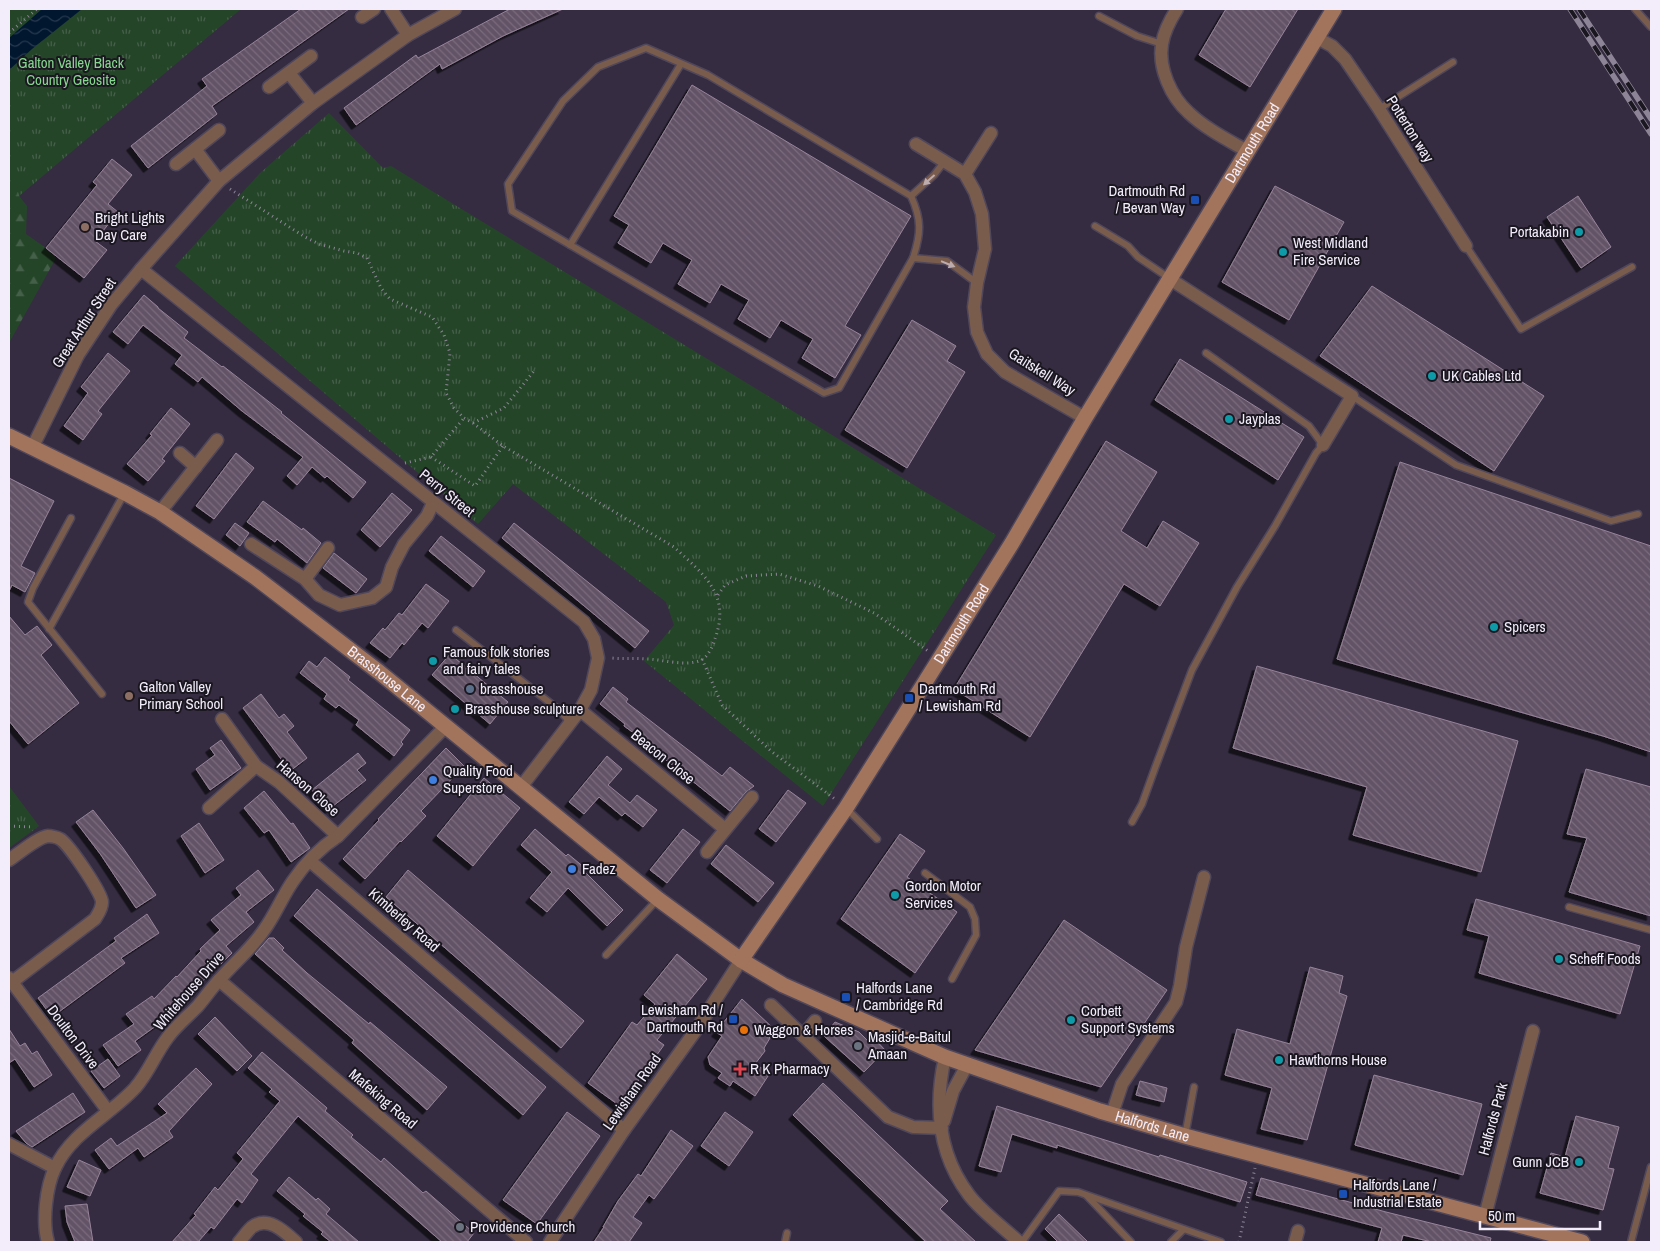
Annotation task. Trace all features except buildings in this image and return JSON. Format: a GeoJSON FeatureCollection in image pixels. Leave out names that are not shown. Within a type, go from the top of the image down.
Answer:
{"type":"FeatureCollection","features":[{"type":"Feature","properties":{"kind":"street"},"geometry":{"type":"LineString","coordinates":[[362,17],[374,9]]}},
{"type":"Feature","properties":{"kind":"street"},"geometry":{"type":"LineString","coordinates":[[391,9],[408,35]]}},
{"type":"Feature","properties":{"kind":"street","name":"Great Arthur Street"},"geometry":{"type":"LineString","coordinates":[[32,448],[78,355],[111,305],[220,181],[313,103],[408,35],[455,9]]}},
{"type":"Feature","properties":{"kind":"street"},"geometry":{"type":"LineString","coordinates":[[1177,9],[1168,24],[1162,44],[1162,65],[1175,98],[1189,113],[1247,151]]}},
{"type":"Feature","properties":{"kind":"street","name":"Dartmouth Road"},"geometry":{"type":"LineString","coordinates":[[741,960],[846,808],[1012,543],[1085,418],[1334,9]]}},
{"type":"Feature","properties":{"kind":"street","name":"Potterton way"},"geometry":{"type":"LineString","coordinates":[[1317,38],[1332,46],[1345,59],[1466,246]]}},
{"type":"Feature","properties":{"kind":"street"},"geometry":{"type":"LineString","coordinates":[[269,87],[311,56]]}},
{"type":"Feature","properties":{"kind":"street"},"geometry":{"type":"LineString","coordinates":[[288,73],[313,103]]}},
{"type":"Feature","properties":{"kind":"street"},"geometry":{"type":"LineString","coordinates":[[176,164],[219,130]]}},
{"type":"Feature","properties":{"kind":"street"},"geometry":{"type":"LineString","coordinates":[[916,144],[965,174],[992,133]]}},
{"type":"Feature","properties":{"kind":"street"},"geometry":{"type":"LineString","coordinates":[[195,149],[220,181]]}},
{"type":"Feature","properties":{"kind":"street","name":"Gaitskell Way"},"geometry":{"type":"LineString","coordinates":[[965,174],[976,192],[982,214],[985,249],[977,283],[974,307],[977,332],[987,354],[1005,372],[1085,418]]}},
{"type":"Feature","properties":{"kind":"street","name":"Perry Street"},"geometry":{"type":"LineString","coordinates":[[141,269],[584,622],[594,639],[598,658],[592,690],[580,710],[521,786]]}},
{"type":"Feature","properties":{"kind":"street"},"geometry":{"type":"LineString","coordinates":[[1170,279],[1352,396],[1323,445]]}},
{"type":"Feature","properties":{"kind":"street","name":"Brasshouse Lane"},"geometry":{"type":"LineString","coordinates":[[9,436],[125,492],[160,512],[255,577],[379,672],[658,899],[741,960]]}},
{"type":"Feature","properties":{"kind":"street"},"geometry":{"type":"LineString","coordinates":[[160,512],[217,440]]}},
{"type":"Feature","properties":{"kind":"street"},"geometry":{"type":"LineString","coordinates":[[180,453],[196,468]]}},
{"type":"Feature","properties":{"kind":"street"},"geometry":{"type":"LineString","coordinates":[[251,544],[305,579],[319,595],[340,605],[372,598],[386,586],[392,566],[404,544],[427,516],[433,503]]}},
{"type":"Feature","properties":{"kind":"street"},"geometry":{"type":"LineString","coordinates":[[305,579],[328,548]]}},
{"type":"Feature","properties":{"kind":"street","name":"Beacon Close"},"geometry":{"type":"LineString","coordinates":[[580,710],[725,829]]}},
{"type":"Feature","properties":{"kind":"street","name":"Hanson Close"},"geometry":{"type":"LineString","coordinates":[[222,719],[256,766],[278,782],[338,836]]}},
{"type":"Feature","properties":{"kind":"street"},"geometry":{"type":"LineString","coordinates":[[310,861],[324,845],[338,836],[446,726]]}},
{"type":"Feature","properties":{"kind":"street","name":"Hanson Close"},"geometry":{"type":"LineString","coordinates":[[209,808],[256,766]]}},
{"type":"Feature","properties":{"kind":"street"},"geometry":{"type":"LineString","coordinates":[[707,852],[752,797]]}},
{"type":"Feature","properties":{"kind":"street","name":"Doulton Drive"},"geometry":{"type":"LineString","coordinates":[[9,860],[40,839],[48,836],[60,839],[68,847],[98,889],[102,900],[100,911],[95,920],[10,980],[108,1111]]}},
{"type":"Feature","properties":{"kind":"street","name":"Whitehouse Drive"},"geometry":{"type":"LineString","coordinates":[[48,1242],[46,1236],[46,1208],[48,1189],[55,1168],[68,1147],[138,1084],[148,1072],[168,1037],[264,931],[293,881],[310,861]]}},
{"type":"Feature","properties":{"kind":"street","name":"Kimberley Road"},"geometry":{"type":"LineString","coordinates":[[310,861],[624,1130]]}},
{"type":"Feature","properties":{"kind":"street"},"geometry":{"type":"LineString","coordinates":[[1112,1114],[1122,1084],[1176,1002],[1186,947],[1204,877]]}},
{"type":"Feature","properties":{"kind":"street","name":"Halfords Lane"},"geometry":{"type":"LineString","coordinates":[[741,960],[783,985],[945,1057],[1112,1114],[1185,1136],[1484,1216],[1546,1238],[1582,1242]]}},
{"type":"Feature","properties":{"kind":"street","name":"Lewisham Road"},"geometry":{"type":"LineString","coordinates":[[550,1242],[624,1130],[696,1030],[741,960]]}},
{"type":"Feature","properties":{"kind":"street","name":"Mafeking Road"},"geometry":{"type":"LineString","coordinates":[[219,980],[526,1242]]}},
{"type":"Feature","properties":{"kind":"street"},"geometry":{"type":"LineString","coordinates":[[770,1005],[888,1118],[913,1127],[942,1128]]}},
{"type":"Feature","properties":{"kind":"street"},"geometry":{"type":"LineString","coordinates":[[803,1036],[815,1021]]}},
{"type":"Feature","properties":{"kind":"street","name":"Halfords Park"},"geometry":{"type":"LineString","coordinates":[[1484,1216],[1533,1031]]}},
{"type":"Feature","properties":{"kind":"street"},"geometry":{"type":"LineString","coordinates":[[945,1057],[939,1097],[943,1145],[951,1166],[970,1196],[1020,1242]]}},
{"type":"Feature","properties":{"kind":"street"},"geometry":{"type":"LineString","coordinates":[[942,1128],[953,1091],[967,1065]]}},
{"type":"Feature","properties":{"kind":"street"},"geometry":{"type":"LineString","coordinates":[[9,1144],[55,1168]]}},
{"type":"Feature","properties":{"kind":"street"},"geometry":{"type":"LineString","coordinates":[[239,1242],[253,1226],[263,1224],[273,1224],[282,1228],[296,1242]]}},
{"type":"Feature","properties":{"kind":"lane"},"geometry":{"type":"LineString","coordinates":[[1635,9],[1651,26]]}},
{"type":"Feature","properties":{"kind":"lane"},"geometry":{"type":"LineString","coordinates":[[1099,16],[1137,36],[1162,44]]}},
{"type":"Feature","properties":{"kind":"lane"},"geometry":{"type":"LineString","coordinates":[[646,48],[681,64],[708,75],[911,196],[917,211],[919,226],[919,239],[913,258],[839,388],[824,393],[512,211],[508,184],[563,101],[598,67],[646,48]]}},
{"type":"Feature","properties":{"kind":"lane"},"geometry":{"type":"LineString","coordinates":[[1379,109],[1453,62]]}},
{"type":"Feature","properties":{"kind":"lane"},"geometry":{"type":"LineString","coordinates":[[570,245],[681,64]]}},
{"type":"Feature","properties":{"kind":"lane"},"geometry":{"type":"LineString","coordinates":[[911,196],[934,176],[944,162]]}},
{"type":"Feature","properties":{"kind":"lane"},"geometry":{"type":"LineString","coordinates":[[1095,226],[1128,246],[1138,257],[1170,279]]}},
{"type":"Feature","properties":{"kind":"lane"},"geometry":{"type":"LineString","coordinates":[[1466,246],[1521,329],[1632,267]]}},
{"type":"Feature","properties":{"kind":"lane"},"geometry":{"type":"LineString","coordinates":[[913,258],[948,261],[977,283]]}},
{"type":"Feature","properties":{"kind":"lane"},"geometry":{"type":"LineString","coordinates":[[1132,822],[1142,804],[1192,670],[1237,586],[1275,526],[1316,453],[1323,445],[1309,426],[1206,353]]}},
{"type":"Feature","properties":{"kind":"lane"},"geometry":{"type":"LineString","coordinates":[[1352,396],[1456,466],[1611,521],[1638,514]]}},
{"type":"Feature","properties":{"kind":"lane"},"geometry":{"type":"LineString","coordinates":[[49,629],[125,492]]}},
{"type":"Feature","properties":{"kind":"lane"},"geometry":{"type":"LineString","coordinates":[[71,518],[33,588],[28,602],[102,694]]}},
{"type":"Feature","properties":{"kind":"lane"},"geometry":{"type":"LineString","coordinates":[[456,630],[558,709],[570,722]]}},
{"type":"Feature","properties":{"kind":"lane"},"geometry":{"type":"LineString","coordinates":[[846,808],[877,839]]}},
{"type":"Feature","properties":{"kind":"lane"},"geometry":{"type":"LineString","coordinates":[[925,873],[970,907],[975,919],[976,935],[952,979]]}},
{"type":"Feature","properties":{"kind":"lane"},"geometry":{"type":"LineString","coordinates":[[606,955],[658,899]]}},
{"type":"Feature","properties":{"kind":"lane"},"geometry":{"type":"LineString","coordinates":[[1569,907],[1651,930]]}},
{"type":"Feature","properties":{"kind":"lane"},"geometry":{"type":"LineString","coordinates":[[1185,1136],[1194,1087]]}},
{"type":"Feature","properties":{"kind":"lane"},"geometry":{"type":"LineString","coordinates":[[1631,1242],[1651,1167]]}},
{"type":"Feature","properties":{"kind":"lane"},"geometry":{"type":"LineString","coordinates":[[1020,1242],[1059,1191],[1078,1192],[1182,1230],[1221,1242]]}},
{"type":"Feature","properties":{"kind":"lane"},"geometry":{"type":"LineString","coordinates":[[1087,1195],[1131,1242]]}},
{"type":"Feature","properties":{"kind":"lane"},"geometry":{"type":"LineString","coordinates":[[1171,1242],[1182,1230]]}},
{"type":"Feature","properties":{"kind":"lane"},"geometry":{"type":"LineString","coordinates":[[786,1242],[787,1233]]}},
{"type":"Feature","properties":{"kind":"path"},"geometry":{"type":"LineString","coordinates":[[9,33],[37,9]]}},
{"type":"Feature","properties":{"kind":"path"},"geometry":{"type":"LineString","coordinates":[[220,181],[305,237],[319,244],[357,253],[367,258],[380,288],[390,299],[432,317],[444,335],[450,353],[446,393],[454,408],[464,418],[503,446],[674,547],[697,568],[718,595],[721,611],[719,626],[712,649],[702,659],[685,663],[647,659],[598,658]]}},
{"type":"Feature","properties":{"kind":"path"},"geometry":{"type":"LineString","coordinates":[[473,423],[504,408],[534,371]]}},
{"type":"Feature","properties":{"kind":"path"},"geometry":{"type":"LineString","coordinates":[[387,466],[431,457],[464,418]]}},
{"type":"Feature","properties":{"kind":"path"},"geometry":{"type":"LineString","coordinates":[[431,457],[476,486],[503,446]]}},
{"type":"Feature","properties":{"kind":"path"},"geometry":{"type":"LineString","coordinates":[[718,595],[725,585],[746,576],[779,574],[818,586],[874,613],[939,659]]}},
{"type":"Feature","properties":{"kind":"path"},"geometry":{"type":"LineString","coordinates":[[702,659],[722,705],[771,751],[846,808]]}},
{"type":"Feature","properties":{"kind":"path"},"geometry":{"type":"LineString","coordinates":[[1239,1242],[1258,1155]]}},
{"type":"Feature","properties":{"kind":"green space","name":"Galton Valley Black Country Geosite"},"geometry":{"type":"Polygon","coordinates":[[[9,9],[241,9],[19,196],[9,200],[9,9]]]}},
{"type":"Feature","properties":{"kind":"green space"},"geometry":{"type":"Polygon","coordinates":[[[329,113],[383,168],[391,166],[996,535],[823,806],[644,661],[674,625],[666,602],[513,484],[478,524],[175,266],[260,173],[329,113]]]}},
{"type":"Feature","properties":{"kind":"green space"},"geometry":{"type":"Polygon","coordinates":[[[9,183],[27,206],[26,234],[46,248],[56,258],[9,343],[9,183]]]}},
{"type":"Feature","properties":{"kind":"green space"},"geometry":{"type":"Polygon","coordinates":[[[9,786],[39,826],[9,848],[9,786]]]}},
{"type":"Feature","properties":{"kind":"water"},"geometry":{"type":"Polygon","coordinates":[[[42,9],[82,9],[9,70],[9,38],[42,9]]]}},
{"type":"Feature","properties":{"kind":"railway"},"geometry":{"type":"LineString","coordinates":[[1570,9],[1651,134]]}},
{"type":"Feature","properties":{"kind":"railway"},"geometry":{"type":"LineString","coordinates":[[1579,9],[1651,119]]}},
{"type":"Feature","properties":{"kind":"place","name":"Dartmouth Rd / Bevan Way"},"geometry":{"type":"Point","coordinates":[1195,200]}},
{"type":"Feature","properties":{"kind":"place","name":"Bright Lights Day Care"},"geometry":{"type":"Point","coordinates":[85,227]}},
{"type":"Feature","properties":{"kind":"place","name":"Portakabin"},"geometry":{"type":"Point","coordinates":[1579,232]}},
{"type":"Feature","properties":{"kind":"place","name":"West Midland Fire Service"},"geometry":{"type":"Point","coordinates":[1283,252]}},
{"type":"Feature","properties":{"kind":"place","name":"UK Cables Ltd"},"geometry":{"type":"Point","coordinates":[1432,376]}},
{"type":"Feature","properties":{"kind":"place","name":"Jayplas"},"geometry":{"type":"Point","coordinates":[1229,419]}},
{"type":"Feature","properties":{"kind":"place","name":"Spicers"},"geometry":{"type":"Point","coordinates":[1494,627]}},
{"type":"Feature","properties":{"kind":"place","name":"Famous folk stories and fairy tales"},"geometry":{"type":"Point","coordinates":[433,661]}},
{"type":"Feature","properties":{"kind":"place","name":"brasshouse"},"geometry":{"type":"Point","coordinates":[470,689]}},
{"type":"Feature","properties":{"kind":"place","name":"Galton Valley Primary School"},"geometry":{"type":"Point","coordinates":[129,696]}},
{"type":"Feature","properties":{"kind":"place","name":"Dartmouth Rd / Lewisham Rd"},"geometry":{"type":"Point","coordinates":[909,698]}},
{"type":"Feature","properties":{"kind":"place","name":"Brasshouse sculpture"},"geometry":{"type":"Point","coordinates":[455,709]}},
{"type":"Feature","properties":{"kind":"place","name":"Quality Food Superstore"},"geometry":{"type":"Point","coordinates":[433,780]}},
{"type":"Feature","properties":{"kind":"place","name":"Fadez"},"geometry":{"type":"Point","coordinates":[572,869]}},
{"type":"Feature","properties":{"kind":"place","name":"Gordon Motor Services"},"geometry":{"type":"Point","coordinates":[895,895]}},
{"type":"Feature","properties":{"kind":"place","name":"Scheff Foods"},"geometry":{"type":"Point","coordinates":[1559,959]}},
{"type":"Feature","properties":{"kind":"place","name":"Halfords Lane / Cambridge Rd"},"geometry":{"type":"Point","coordinates":[846,997]}},
{"type":"Feature","properties":{"kind":"place","name":"Lewisham Rd / Dartmouth Rd"},"geometry":{"type":"Point","coordinates":[733,1019]}},
{"type":"Feature","properties":{"kind":"place","name":"Corbett Support Systems"},"geometry":{"type":"Point","coordinates":[1071,1020]}},
{"type":"Feature","properties":{"kind":"place","name":"Waggon & Horses"},"geometry":{"type":"Point","coordinates":[744,1030]}},
{"type":"Feature","properties":{"kind":"place","name":"Masjid-e-Baitul Amaan"},"geometry":{"type":"Point","coordinates":[858,1046]}},
{"type":"Feature","properties":{"kind":"place","name":"Hawthorns House"},"geometry":{"type":"Point","coordinates":[1279,1060]}},
{"type":"Feature","properties":{"kind":"place","name":"R K Pharmacy"},"geometry":{"type":"Point","coordinates":[740,1069]}},
{"type":"Feature","properties":{"kind":"place","name":"Gunn JCB"},"geometry":{"type":"Point","coordinates":[1579,1162]}},
{"type":"Feature","properties":{"kind":"place","name":"Halfords Lane / Industrial Estate"},"geometry":{"type":"Point","coordinates":[1343,1194]}},
{"type":"Feature","properties":{"kind":"place","name":"Providence Church"},"geometry":{"type":"Point","coordinates":[460,1227]}}]}
